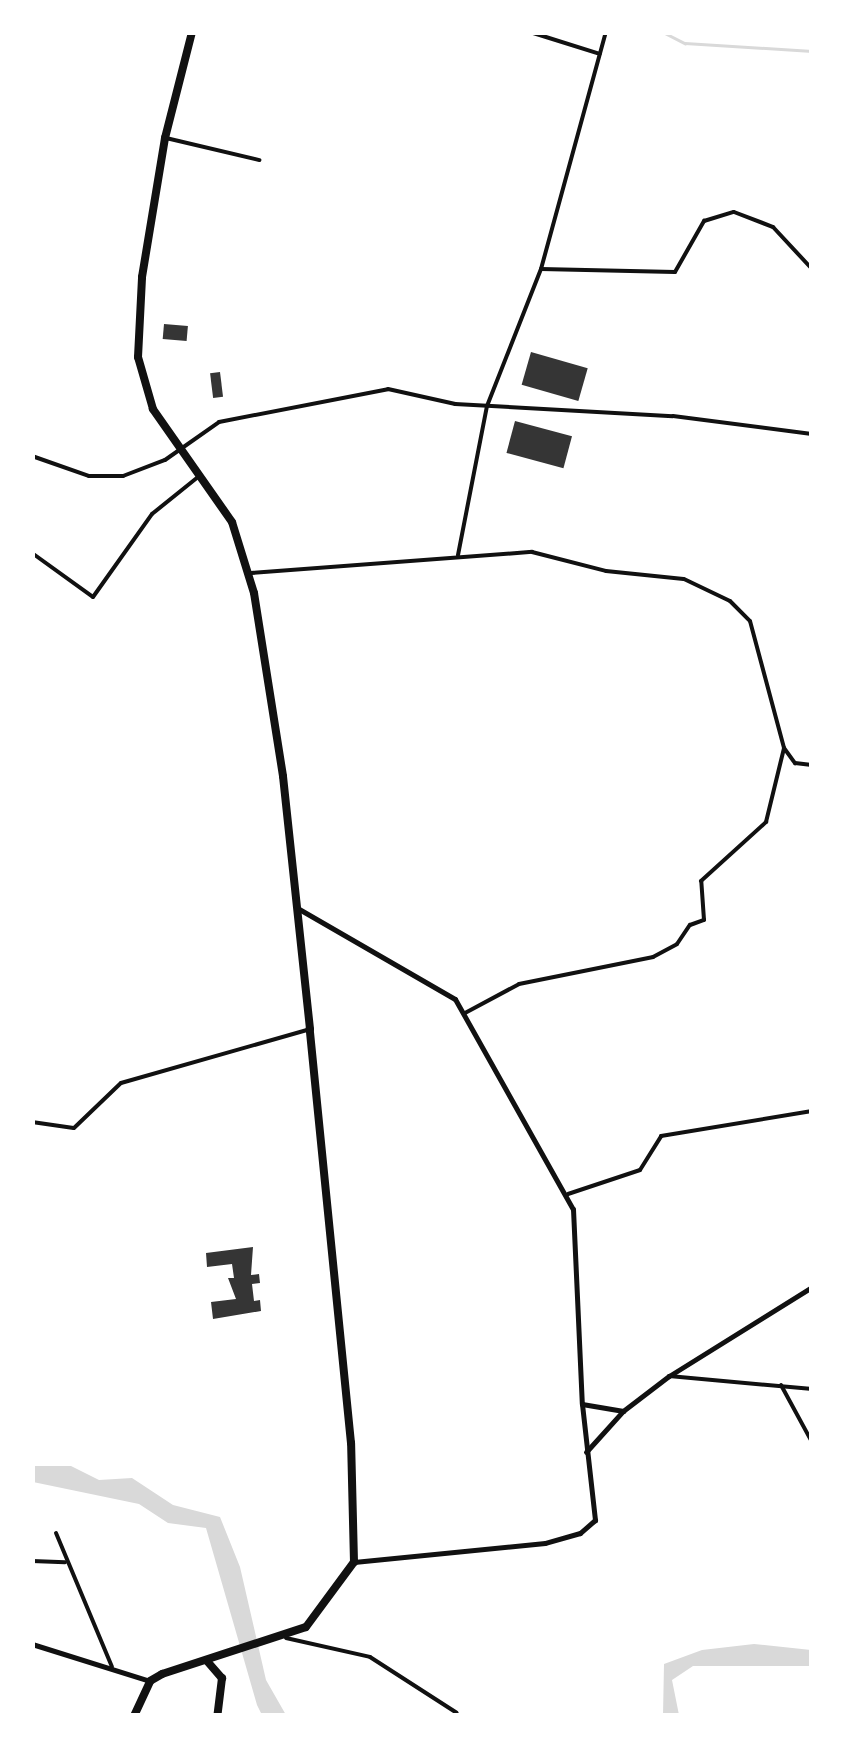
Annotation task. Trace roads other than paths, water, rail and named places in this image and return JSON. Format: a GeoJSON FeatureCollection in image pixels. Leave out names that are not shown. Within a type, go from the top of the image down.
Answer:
{"type":"FeatureCollection","features":[{"type":"Feature","properties":{"kind":"highway"},"geometry":{"type":"LineString","coordinates":[[134,1716],[150,1681],[281,1640],[306,1627],[354,1562],[352,1443],[310,1029],[251,573],[232,522],[179,449],[145,390],[137,342],[164,138],[192,32]]}},
{"type":"Feature","properties":{"kind":"highway"},"geometry":{"type":"LineString","coordinates":[[217,1716],[229,1655]]}},
{"type":"Feature","properties":{"kind":"highway"},"geometry":{"type":"LineString","coordinates":[[208,1661],[222,1678]]}},
{"type":"Feature","properties":{"kind":"street"},"geometry":{"type":"LineString","coordinates":[[530,32],[600,54]]}},
{"type":"Feature","properties":{"kind":"street"},"geometry":{"type":"LineString","coordinates":[[458,555],[488,406],[542,268],[606,32]]}},
{"type":"Feature","properties":{"kind":"street"},"geometry":{"type":"LineString","coordinates":[[164,138],[258,160]]}},
{"type":"Feature","properties":{"kind":"street"},"geometry":{"type":"LineString","coordinates":[[542,268],[675,272],[702,222],[734,212],[773,227],[812,268]]}},
{"type":"Feature","properties":{"kind":"street"},"geometry":{"type":"LineString","coordinates":[[32,456],[109,478],[156,464],[219,422],[357,391],[388,389],[488,406],[674,416],[812,434]]}},
{"type":"Feature","properties":{"kind":"street"},"geometry":{"type":"LineString","coordinates":[[32,553],[93,596],[152,514],[200,476]]}},
{"type":"Feature","properties":{"kind":"street"},"geometry":{"type":"LineString","coordinates":[[251,573],[532,552],[617,572],[668,574],[730,602],[759,639],[784,748],[795,762],[812,765]]}},
{"type":"Feature","properties":{"kind":"street"},"geometry":{"type":"LineString","coordinates":[[465,1013],[518,984],[653,957],[677,944],[690,925],[704,920],[701,880],[766,822],[784,748]]}},
{"type":"Feature","properties":{"kind":"street"},"geometry":{"type":"LineString","coordinates":[[296,907],[446,990],[465,1013],[568,1194],[582,1404],[595,1520],[580,1533],[524,1546],[354,1562]]}},
{"type":"Feature","properties":{"kind":"street"},"geometry":{"type":"LineString","coordinates":[[32,1122],[74,1128],[121,1082],[310,1029]]}},
{"type":"Feature","properties":{"kind":"street"},"geometry":{"type":"LineString","coordinates":[[568,1194],[640,1170],[661,1136],[812,1111]]}},
{"type":"Feature","properties":{"kind":"street"},"geometry":{"type":"LineString","coordinates":[[586,1452],[623,1411],[670,1376],[812,1287]]}},
{"type":"Feature","properties":{"kind":"street"},"geometry":{"type":"LineString","coordinates":[[670,1376],[812,1389]]}},
{"type":"Feature","properties":{"kind":"street"},"geometry":{"type":"LineString","coordinates":[[780,1385],[812,1442]]}},
{"type":"Feature","properties":{"kind":"street"},"geometry":{"type":"LineString","coordinates":[[582,1404],[623,1411]]}},
{"type":"Feature","properties":{"kind":"street"},"geometry":{"type":"LineString","coordinates":[[56,1534],[112,1667]]}},
{"type":"Feature","properties":{"kind":"street"},"geometry":{"type":"LineString","coordinates":[[32,1560],[65,1562]]}},
{"type":"Feature","properties":{"kind":"street"},"geometry":{"type":"LineString","coordinates":[[281,1640],[370,1658],[457,1714]]}},
{"type":"Feature","properties":{"kind":"street"},"geometry":{"type":"LineString","coordinates":[[32,1644],[150,1681]]}},
{"type":"Feature","properties":{"kind":"waterway"},"geometry":{"type":"LineString","coordinates":[[663,32],[685,43],[812,51]]}}]}
